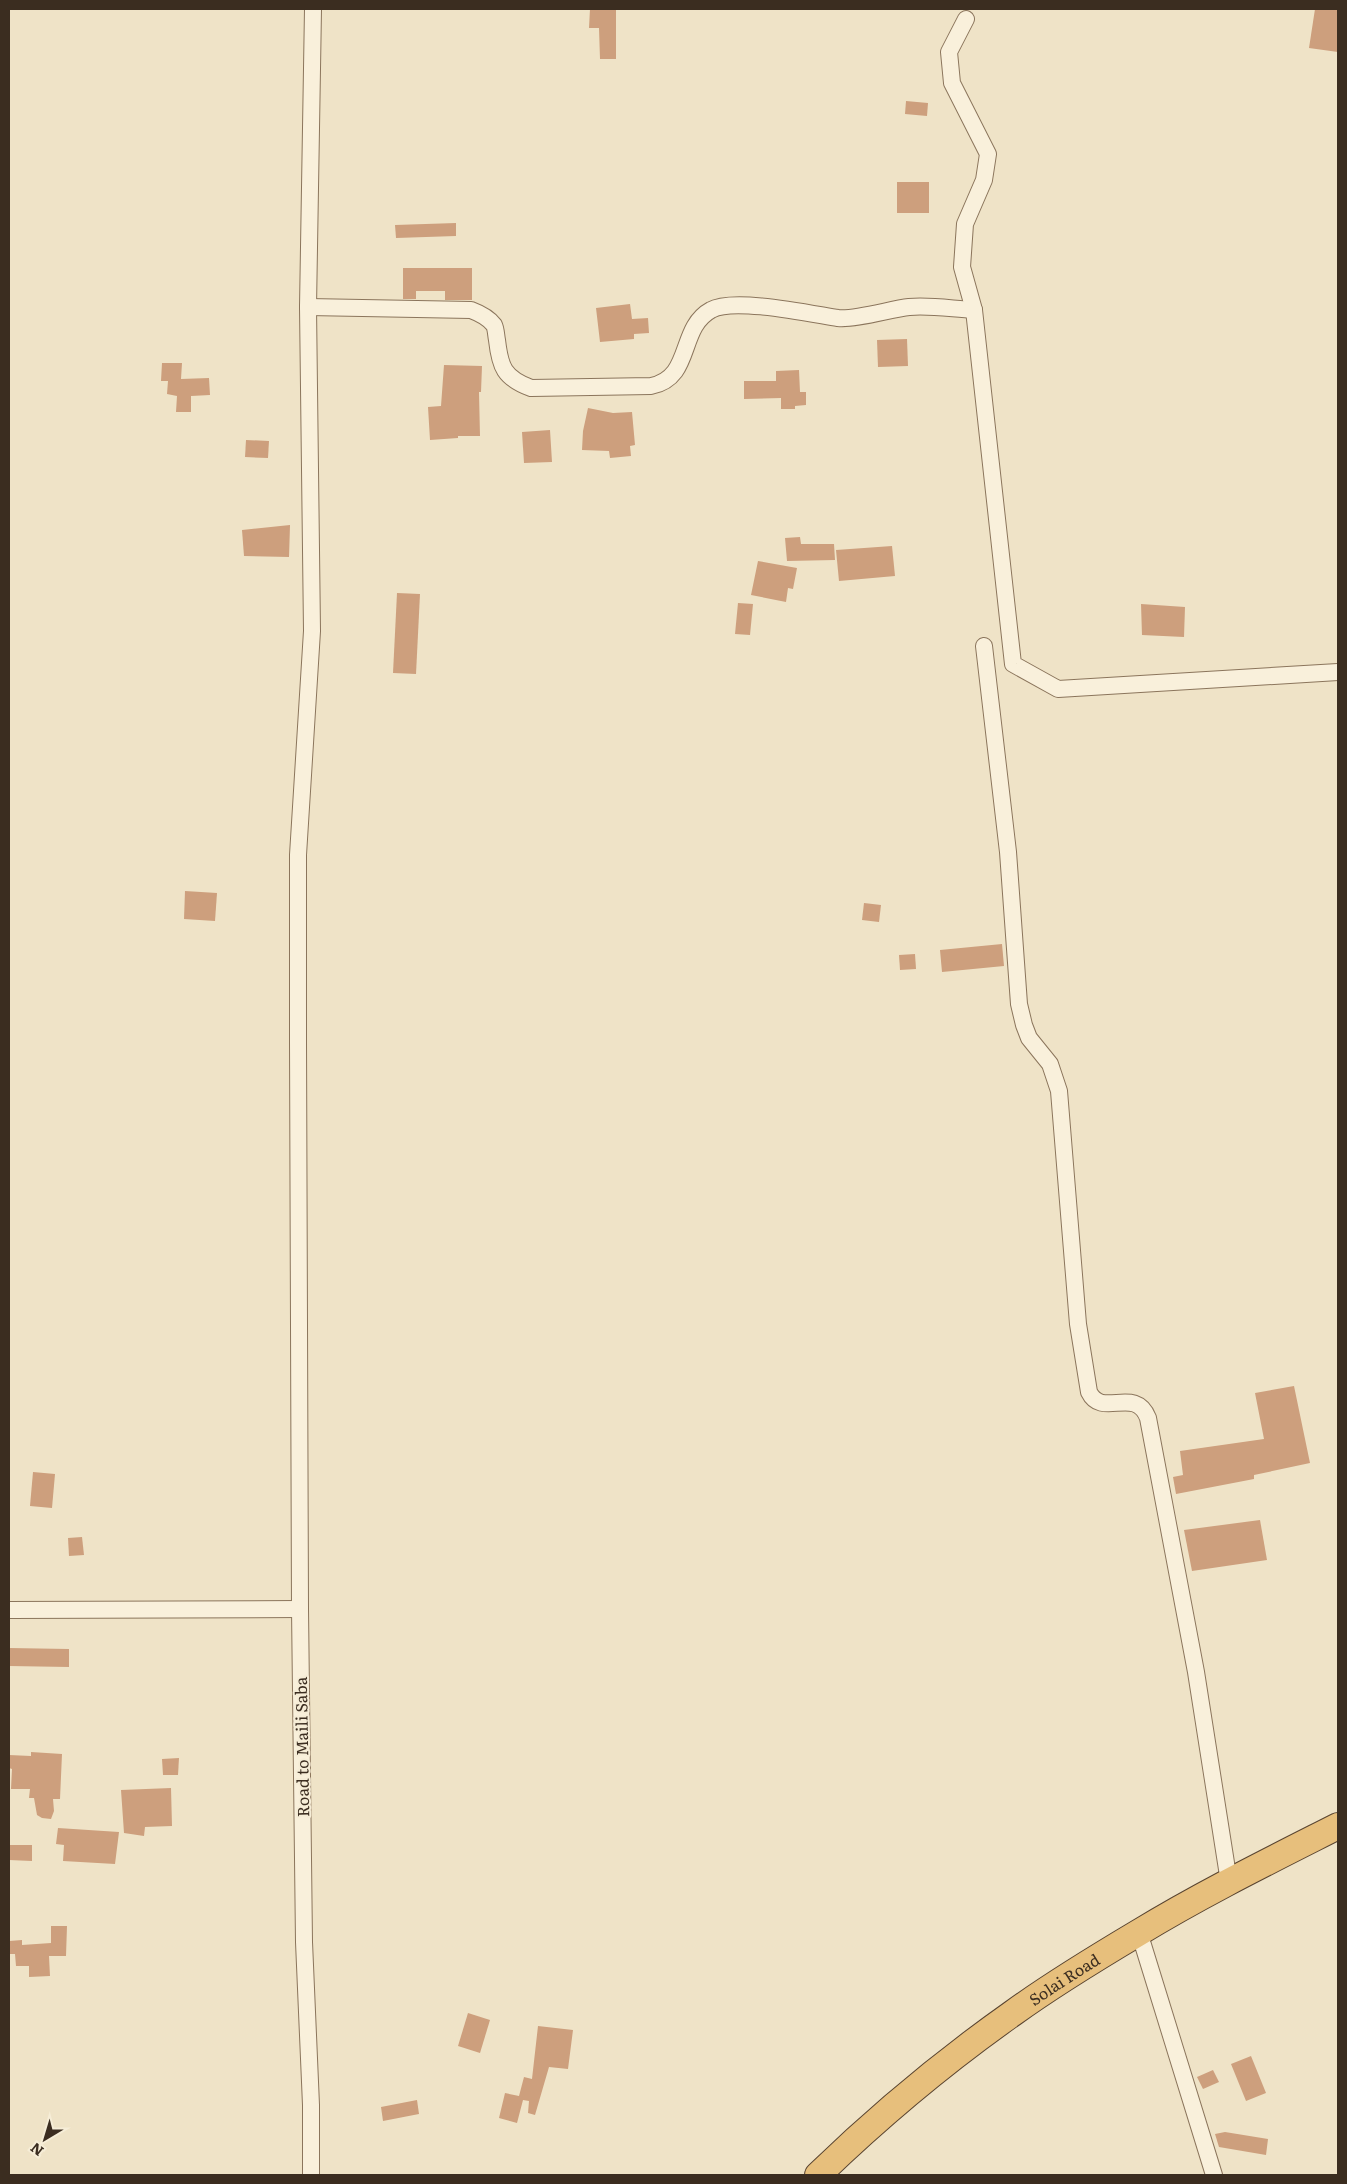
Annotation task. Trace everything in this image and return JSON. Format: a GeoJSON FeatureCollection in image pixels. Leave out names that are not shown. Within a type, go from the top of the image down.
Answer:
{"type":"FeatureCollection","features":[{"type":"Feature","properties":{"kind":"highway","name":"Solai Road"},"geometry":{"type":"LineString","coordinates":[[818,2175],[914,2090],[1013,2012],[1139,1932],[1229,1882],[1338,1826]]}},
{"type":"Feature","properties":{"kind":"street","name":"Road to Maili Saba"},"geometry":{"type":"LineString","coordinates":[[311,2175],[311,2104],[304,1942],[300,1609],[298,855],[312,631],[308,307],[313,9]]}},
{"type":"Feature","properties":{"kind":"street"},"geometry":{"type":"LineString","coordinates":[[966,19],[949,52],[952,82],[988,154],[984,180],[965,224],[962,267],[974,310],[1013,664],[1058,689],[1338,672]]}},
{"type":"Feature","properties":{"kind":"street"},"geometry":{"type":"LineString","coordinates":[[308,307],[470,310],[483,315],[495,326],[499,358],[505,372],[516,382],[531,388],[651,386],[663,384],[673,376],[681,363],[687,343],[697,321],[712,309],[736,305],[821,314],[840,318],[911,307],[974,310]]}},
{"type":"Feature","properties":{"kind":"street"},"geometry":{"type":"LineString","coordinates":[[984,646],[1008,852],[1020,1004],[1024,1025],[1029,1038],[1050,1064],[1058,1091],[1078,1324],[1089,1392],[1098,1402],[1136,1403],[1144,1408],[1148,1418],[1196,1672],[1229,1882]]}},
{"type":"Feature","properties":{"kind":"street"},"geometry":{"type":"LineString","coordinates":[[9,1610],[300,1609]]}},
{"type":"Feature","properties":{"kind":"street"},"geometry":{"type":"LineString","coordinates":[[1139,1932],[1214,2175]]}},
{"type":"Feature","properties":{"kind":"building"},"geometry":{"type":"Polygon","coordinates":[[[590,9],[616,9],[616,59],[600,59],[599,28],[589,28],[590,9]]]}},
{"type":"Feature","properties":{"kind":"building"},"geometry":{"type":"Polygon","coordinates":[[[1315,9],[1338,9],[1338,52],[1309,48],[1315,9]]]}},
{"type":"Feature","properties":{"kind":"building"},"geometry":{"type":"Polygon","coordinates":[[[906,101],[928,103],[927,116],[905,114],[906,101]]]}},
{"type":"Feature","properties":{"kind":"building"},"geometry":{"type":"Polygon","coordinates":[[[897,182],[929,182],[929,213],[897,213],[897,182]]]}},
{"type":"Feature","properties":{"kind":"building"},"geometry":{"type":"Polygon","coordinates":[[[456,223],[456,236],[396,238],[395,225],[456,223]]]}},
{"type":"Feature","properties":{"kind":"building"},"geometry":{"type":"Polygon","coordinates":[[[403,268],[472,268],[472,300],[445,300],[445,291],[416,291],[416,299],[403,299],[403,268]]]}},
{"type":"Feature","properties":{"kind":"building"},"geometry":{"type":"Polygon","coordinates":[[[630,304],[632,319],[648,318],[649,333],[634,334],[634,339],[600,342],[596,308],[630,304]]]}},
{"type":"Feature","properties":{"kind":"building"},"geometry":{"type":"Polygon","coordinates":[[[907,339],[908,366],[878,367],[877,340],[907,339]]]}},
{"type":"Feature","properties":{"kind":"building"},"geometry":{"type":"Polygon","coordinates":[[[162,363],[182,363],[181,379],[209,378],[210,395],[191,396],[191,412],[176,412],[177,396],[167,394],[168,381],[161,381],[162,363]]]}},
{"type":"Feature","properties":{"kind":"building"},"geometry":{"type":"Polygon","coordinates":[[[444,365],[482,366],[481,392],[479,392],[480,436],[458,436],[458,438],[430,440],[428,407],[441,406],[444,365]]]}},
{"type":"Feature","properties":{"kind":"building"},"geometry":{"type":"Polygon","coordinates":[[[799,370],[800,392],[806,392],[806,405],[795,406],[795,409],[781,409],[781,398],[744,399],[744,381],[776,381],[776,371],[799,370]]]}},
{"type":"Feature","properties":{"kind":"building"},"geometry":{"type":"Polygon","coordinates":[[[588,408],[613,413],[632,412],[635,445],[630,446],[631,456],[610,458],[609,451],[582,450],[583,431],[588,408]]]}},
{"type":"Feature","properties":{"kind":"building"},"geometry":{"type":"Polygon","coordinates":[[[550,430],[552,462],[524,463],[522,432],[550,430]]]}},
{"type":"Feature","properties":{"kind":"building"},"geometry":{"type":"Polygon","coordinates":[[[246,440],[269,441],[268,458],[245,457],[246,440]]]}},
{"type":"Feature","properties":{"kind":"building"},"geometry":{"type":"Polygon","coordinates":[[[290,525],[289,557],[244,556],[242,530],[290,525]]]}},
{"type":"Feature","properties":{"kind":"building"},"geometry":{"type":"Polygon","coordinates":[[[800,537],[801,544],[834,544],[835,560],[787,561],[785,538],[800,537]]]}},
{"type":"Feature","properties":{"kind":"building"},"geometry":{"type":"Polygon","coordinates":[[[892,546],[895,576],[839,581],[836,550],[892,546]]]}},
{"type":"Feature","properties":{"kind":"building"},"geometry":{"type":"Polygon","coordinates":[[[758,561],[797,568],[793,589],[788,588],[786,602],[751,595],[758,561]]]}},
{"type":"Feature","properties":{"kind":"building"},"geometry":{"type":"Polygon","coordinates":[[[397,593],[420,594],[416,674],[393,673],[397,593]]]}},
{"type":"Feature","properties":{"kind":"building"},"geometry":{"type":"Polygon","coordinates":[[[738,603],[753,604],[750,635],[735,634],[738,603]]]}},
{"type":"Feature","properties":{"kind":"building"},"geometry":{"type":"Polygon","coordinates":[[[1141,604],[1185,607],[1184,637],[1142,635],[1141,604]]]}},
{"type":"Feature","properties":{"kind":"building"},"geometry":{"type":"Polygon","coordinates":[[[185,891],[217,893],[215,921],[184,919],[185,891]]]}},
{"type":"Feature","properties":{"kind":"building"},"geometry":{"type":"Polygon","coordinates":[[[864,903],[881,905],[879,922],[862,920],[864,903]]]}},
{"type":"Feature","properties":{"kind":"building"},"geometry":{"type":"Polygon","coordinates":[[[1002,944],[1004,966],[942,972],[940,950],[1002,944]]]}},
{"type":"Feature","properties":{"kind":"building"},"geometry":{"type":"Polygon","coordinates":[[[915,954],[916,969],[900,970],[899,955],[915,954]]]}},
{"type":"Feature","properties":{"kind":"building"},"geometry":{"type":"Polygon","coordinates":[[[1294,1386],[1310,1463],[1254,1475],[1254,1479],[1176,1494],[1173,1477],[1183,1475],[1180,1451],[1264,1439],[1255,1393],[1294,1386]]]}},
{"type":"Feature","properties":{"kind":"building"},"geometry":{"type":"Polygon","coordinates":[[[33,1472],[55,1474],[52,1508],[30,1506],[33,1472]]]}},
{"type":"Feature","properties":{"kind":"building"},"geometry":{"type":"Polygon","coordinates":[[[1260,1520],[1267,1560],[1192,1571],[1184,1530],[1260,1520]]]}},
{"type":"Feature","properties":{"kind":"building"},"geometry":{"type":"Polygon","coordinates":[[[82,1537],[84,1555],[69,1556],[68,1538],[82,1537]]]}},
{"type":"Feature","properties":{"kind":"building"},"geometry":{"type":"Polygon","coordinates":[[[9,1648],[69,1649],[69,1667],[9,1666],[9,1648]]]}},
{"type":"Feature","properties":{"kind":"building"},"geometry":{"type":"Polygon","coordinates":[[[31,1752],[62,1754],[60,1799],[53,1799],[54,1811],[51,1819],[42,1818],[37,1815],[34,1798],[29,1798],[30,1789],[11,1789],[12,1769],[9,1768],[9,1755],[31,1756],[31,1752]]]}},
{"type":"Feature","properties":{"kind":"building"},"geometry":{"type":"Polygon","coordinates":[[[179,1758],[178,1775],[163,1775],[162,1759],[179,1758]]]}},
{"type":"Feature","properties":{"kind":"building"},"geometry":{"type":"Polygon","coordinates":[[[171,1788],[172,1826],[145,1827],[144,1836],[124,1833],[121,1790],[171,1788]]]}},
{"type":"Feature","properties":{"kind":"building"},"geometry":{"type":"Polygon","coordinates":[[[58,1828],[119,1832],[115,1864],[63,1861],[64,1845],[56,1844],[58,1828]]]}},
{"type":"Feature","properties":{"kind":"building"},"geometry":{"type":"Polygon","coordinates":[[[9,1845],[32,1845],[32,1861],[9,1860],[9,1845]]]}},
{"type":"Feature","properties":{"kind":"building"},"geometry":{"type":"Polygon","coordinates":[[[51,1926],[67,1926],[66,1956],[49,1956],[50,1976],[29,1977],[29,1966],[16,1966],[15,1954],[9,1954],[9,1941],[22,1940],[22,1945],[51,1943],[51,1926]]]}},
{"type":"Feature","properties":{"kind":"building"},"geometry":{"type":"Polygon","coordinates":[[[468,2013],[490,2020],[480,2053],[458,2046],[468,2013]]]}},
{"type":"Feature","properties":{"kind":"building"},"geometry":{"type":"Polygon","coordinates":[[[538,2026],[573,2030],[568,2069],[549,2067],[535,2115],[528,2113],[529,2101],[523,2100],[517,2123],[499,2118],[505,2093],[519,2096],[524,2077],[532,2079],[538,2026]]]}},
{"type":"Feature","properties":{"kind":"building"},"geometry":{"type":"Polygon","coordinates":[[[1251,2056],[1266,2093],[1246,2101],[1231,2064],[1251,2056]]]}},
{"type":"Feature","properties":{"kind":"building"},"geometry":{"type":"Polygon","coordinates":[[[1213,2070],[1219,2082],[1203,2089],[1197,2077],[1213,2070]]]}},
{"type":"Feature","properties":{"kind":"building"},"geometry":{"type":"Polygon","coordinates":[[[417,2100],[419,2114],[383,2121],[381,2107],[417,2100]]]}},
{"type":"Feature","properties":{"kind":"building"},"geometry":{"type":"Polygon","coordinates":[[[1225,2132],[1268,2139],[1266,2155],[1219,2147],[1215,2134],[1225,2132]]]}}]}
